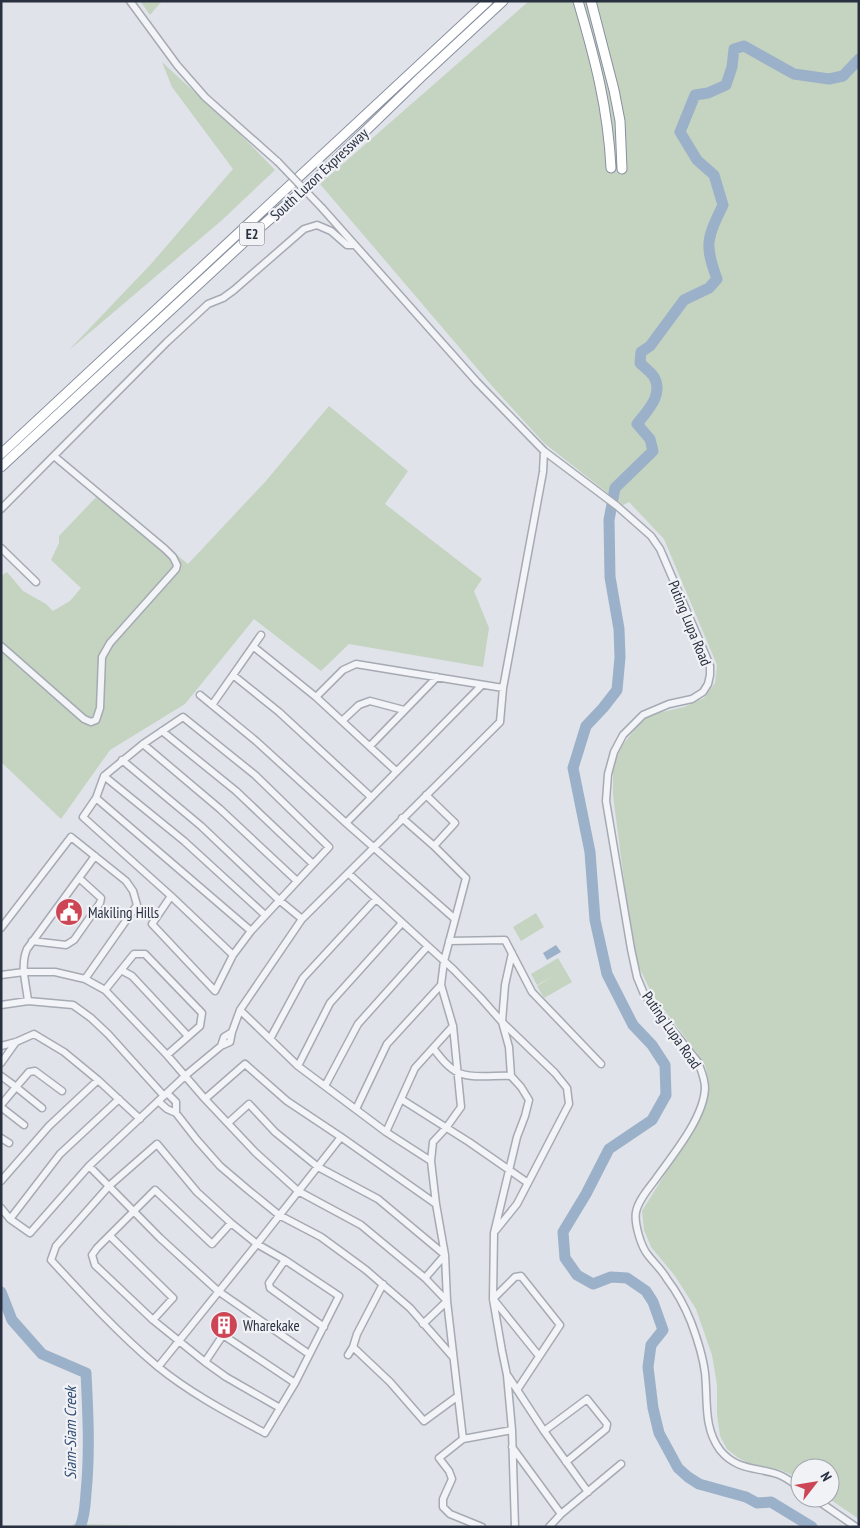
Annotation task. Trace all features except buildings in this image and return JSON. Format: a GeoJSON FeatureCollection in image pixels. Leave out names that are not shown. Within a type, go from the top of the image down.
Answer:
{"type":"FeatureCollection","features":[{"type":"Feature","properties":{"kind":"highway","name":"South Luzon Expressway"},"geometry":{"type":"LineString","coordinates":[[1,454],[488,1]]}},
{"type":"Feature","properties":{"kind":"highway","name":"South Luzon Expressway"},"geometry":{"type":"LineString","coordinates":[[1,467],[226,259],[317,178],[503,1]]}},
{"type":"Feature","properties":{"kind":"highway"},"geometry":{"type":"LineString","coordinates":[[578,1],[596,63],[605,103],[609,127],[611,168]]}},
{"type":"Feature","properties":{"kind":"highway"},"geometry":{"type":"LineString","coordinates":[[591,1],[620,121],[622,169]]}},
{"type":"Feature","properties":{"kind":"street"},"geometry":{"type":"LineString","coordinates":[[1,1208],[10,1219],[30,1233],[89,1166],[186,1075],[221,1046],[230,1042],[240,1010],[302,919],[500,722],[503,688],[543,472],[544,451],[477,382],[322,208],[278,162],[206,97],[176,64],[130,1]]}},
{"type":"Feature","properties":{"kind":"street"},"geometry":{"type":"LineString","coordinates":[[1,509],[167,342],[208,304],[223,298],[234,290],[304,229],[317,225],[331,231],[347,245],[354,245]]}},
{"type":"Feature","properties":{"kind":"street","name":"Puting Lupa Road"},"geometry":{"type":"LineString","coordinates":[[544,451],[617,506],[651,536],[660,549],[710,666],[708,684],[703,692],[692,699],[652,710],[634,722],[614,752],[608,774],[606,801],[630,949],[637,977],[644,994],[698,1062],[703,1074],[705,1088],[702,1104],[677,1150],[642,1196],[636,1212],[637,1232],[646,1254],[668,1279],[691,1322],[705,1370],[707,1420],[712,1438],[727,1458],[739,1465],[779,1475],[790,1482]]}},
{"type":"Feature","properties":{"kind":"street"},"geometry":{"type":"LineString","coordinates":[[1,646],[84,719],[91,722],[96,720],[100,708],[102,656],[105,650],[176,569],[177,565],[173,557],[54,456]]}},
{"type":"Feature","properties":{"kind":"street"},"geometry":{"type":"LineString","coordinates":[[1,548],[36,582]]}},
{"type":"Feature","properties":{"kind":"street"},"geometry":{"type":"LineString","coordinates":[[212,705],[261,635]]}},
{"type":"Feature","properties":{"kind":"street"},"geometry":{"type":"LineString","coordinates":[[254,647],[316,697],[396,771]]}},
{"type":"Feature","properties":{"kind":"street"},"geometry":{"type":"LineString","coordinates":[[316,697],[342,670],[356,664],[503,688]]}},
{"type":"Feature","properties":{"kind":"street"},"geometry":{"type":"LineString","coordinates":[[232,675],[279,712],[371,797]]}},
{"type":"Feature","properties":{"kind":"street"},"geometry":{"type":"LineString","coordinates":[[370,746],[437,677]]}},
{"type":"Feature","properties":{"kind":"street"},"geometry":{"type":"LineString","coordinates":[[346,823],[482,685]]}},
{"type":"Feature","properties":{"kind":"street"},"geometry":{"type":"LineString","coordinates":[[200,695],[256,741],[455,919]]}},
{"type":"Feature","properties":{"kind":"street"},"geometry":{"type":"LineString","coordinates":[[342,721],[359,705],[370,702],[404,710]]}},
{"type":"Feature","properties":{"kind":"street"},"geometry":{"type":"LineString","coordinates":[[172,896],[152,924],[215,991],[233,955],[251,931],[329,847],[255,775],[183,717],[143,744],[104,776],[96,798],[83,817],[172,896],[233,955]]}},
{"type":"Feature","properties":{"kind":"street"},"geometry":{"type":"LineString","coordinates":[[162,731],[236,791],[313,864]]}},
{"type":"Feature","properties":{"kind":"street"},"geometry":{"type":"LineString","coordinates":[[143,744],[220,810],[297,881]]}},
{"type":"Feature","properties":{"kind":"street"},"geometry":{"type":"LineString","coordinates":[[122,760],[202,826],[302,919]]}},
{"type":"Feature","properties":{"kind":"street"},"geometry":{"type":"LineString","coordinates":[[104,776],[184,841],[265,915]]}},
{"type":"Feature","properties":{"kind":"street"},"geometry":{"type":"LineString","coordinates":[[426,795],[455,823],[434,846]]}},
{"type":"Feature","properties":{"kind":"street"},"geometry":{"type":"LineString","coordinates":[[96,798],[251,931]]}},
{"type":"Feature","properties":{"kind":"street"},"geometry":{"type":"LineString","coordinates":[[402,818],[466,878],[444,961],[441,985],[454,1026],[461,1107],[433,1142],[431,1161],[445,1256],[447,1301],[463,1439]]}},
{"type":"Feature","properties":{"kind":"street"},"geometry":{"type":"LineString","coordinates":[[1,928],[71,837],[126,881],[133,891],[137,905],[85,979]]}},
{"type":"Feature","properties":{"kind":"street"},"geometry":{"type":"LineString","coordinates":[[28,1000],[23,957],[32,941],[95,856]]}},
{"type":"Feature","properties":{"kind":"street"},"geometry":{"type":"LineString","coordinates":[[348,873],[444,961],[502,1022],[556,1073],[567,1088],[569,1104],[517,1204],[494,1233]]}},
{"type":"Feature","properties":{"kind":"street"},"geometry":{"type":"LineString","coordinates":[[32,941],[66,945],[74,940],[100,903],[101,898],[79,878]]}},
{"type":"Feature","properties":{"kind":"street"},"geometry":{"type":"LineString","coordinates":[[270,1039],[303,978],[376,899]]}},
{"type":"Feature","properties":{"kind":"street"},"geometry":{"type":"LineString","coordinates":[[298,1066],[330,1003],[402,923]]}},
{"type":"Feature","properties":{"kind":"street"},"geometry":{"type":"LineString","coordinates":[[449,941],[505,940],[532,992],[601,1064]]}},
{"type":"Feature","properties":{"kind":"street"},"geometry":{"type":"LineString","coordinates":[[325,1086],[358,1024],[428,946]]}},
{"type":"Feature","properties":{"kind":"street"},"geometry":{"type":"LineString","coordinates":[[512,953],[505,985],[502,1022],[509,1048],[511,1076],[529,1100],[517,1136],[494,1233],[493,1299],[507,1375],[512,1430],[515,1527]]}},
{"type":"Feature","properties":{"kind":"street"},"geometry":{"type":"LineString","coordinates":[[106,990],[134,954],[144,954],[202,1013],[200,1026],[167,1055]]}},
{"type":"Feature","properties":{"kind":"street"},"geometry":{"type":"LineString","coordinates":[[121,970],[132,976],[188,1036]]}},
{"type":"Feature","properties":{"kind":"street"},"geometry":{"type":"LineString","coordinates":[[1,975],[24,972],[56,972],[85,979],[106,990],[255,1152],[298,1191],[361,1225],[425,1278],[447,1301]]}},
{"type":"Feature","properties":{"kind":"street"},"geometry":{"type":"LineString","coordinates":[[356,1109],[387,1044],[441,985]]}},
{"type":"Feature","properties":{"kind":"street"},"geometry":{"type":"LineString","coordinates":[[1,1005],[28,1000],[73,1005],[108,1034],[165,1094],[176,1102],[176,1113]]}},
{"type":"Feature","properties":{"kind":"street"},"geometry":{"type":"LineString","coordinates":[[240,1010],[298,1066],[386,1132],[431,1161]]}},
{"type":"Feature","properties":{"kind":"street"},"geometry":{"type":"LineString","coordinates":[[386,1132],[415,1068],[454,1026]]}},
{"type":"Feature","properties":{"kind":"street"},"geometry":{"type":"LineString","coordinates":[[1,1046],[34,1034],[64,1052],[140,1118]]}},
{"type":"Feature","properties":{"kind":"street"},"geometry":{"type":"LineString","coordinates":[[1,1063],[16,1042]]}},
{"type":"Feature","properties":{"kind":"street"},"geometry":{"type":"LineString","coordinates":[[433,1048],[458,1073],[472,1076],[511,1076]]}},
{"type":"Feature","properties":{"kind":"street"},"geometry":{"type":"LineString","coordinates":[[205,1099],[245,1064],[287,1101],[436,1204]]}},
{"type":"Feature","properties":{"kind":"street"},"geometry":{"type":"LineString","coordinates":[[24,1125],[1,1106],[29,1072],[35,1072],[62,1092]]}},
{"type":"Feature","properties":{"kind":"street"},"geometry":{"type":"LineString","coordinates":[[1,1076],[42,1108]]}},
{"type":"Feature","properties":{"kind":"street"},"geometry":{"type":"LineString","coordinates":[[1,1181],[49,1126],[98,1080]]}},
{"type":"Feature","properties":{"kind":"street"},"geometry":{"type":"LineString","coordinates":[[10,1219],[60,1154],[119,1099]]}},
{"type":"Feature","properties":{"kind":"street"},"geometry":{"type":"LineString","coordinates":[[402,1099],[528,1183]]}},
{"type":"Feature","properties":{"kind":"street"},"geometry":{"type":"LineString","coordinates":[[158,1101],[167,1109],[176,1113],[220,1166],[279,1215],[321,1237],[366,1270],[410,1308],[453,1358]]}},
{"type":"Feature","properties":{"kind":"street"},"geometry":{"type":"LineString","coordinates":[[228,1122],[249,1104],[275,1132],[318,1167],[378,1199],[445,1256]]}},
{"type":"Feature","properties":{"kind":"street"},"geometry":{"type":"LineString","coordinates":[[158,1367],[341,1137]]}},
{"type":"Feature","properties":{"kind":"street"},"geometry":{"type":"LineString","coordinates":[[1,1138],[9,1143]]}},
{"type":"Feature","properties":{"kind":"street"},"geometry":{"type":"LineString","coordinates":[[157,1144],[197,1192],[231,1223],[257,1244],[340,1296],[295,1383],[265,1433],[208,1402],[158,1367],[100,1314],[51,1260],[56,1246],[109,1186],[157,1144]]}},
{"type":"Feature","properties":{"kind":"street"},"geometry":{"type":"LineString","coordinates":[[89,1166],[160,1238],[218,1291],[309,1354]]}},
{"type":"Feature","properties":{"kind":"street"},"geometry":{"type":"LineString","coordinates":[[231,1223],[212,1244],[156,1190],[97,1248],[92,1255],[94,1265],[153,1320],[205,1362],[226,1377],[280,1408]]}},
{"type":"Feature","properties":{"kind":"street"},"geometry":{"type":"LineString","coordinates":[[110,1236],[173,1298],[153,1320]]}},
{"type":"Feature","properties":{"kind":"street"},"geometry":{"type":"LineString","coordinates":[[425,1278],[445,1256]]}},
{"type":"Feature","properties":{"kind":"street"},"geometry":{"type":"LineString","coordinates":[[285,1260],[269,1283],[270,1288],[324,1327]]}},
{"type":"Feature","properties":{"kind":"street"},"geometry":{"type":"LineString","coordinates":[[493,1299],[515,1277],[520,1276],[560,1325],[517,1390]]}},
{"type":"Feature","properties":{"kind":"street"},"geometry":{"type":"LineString","coordinates":[[348,1355],[382,1284]]}},
{"type":"Feature","properties":{"kind":"street"},"geometry":{"type":"LineString","coordinates":[[493,1299],[539,1356]]}},
{"type":"Feature","properties":{"kind":"street"},"geometry":{"type":"LineString","coordinates":[[424,1324],[447,1301]]}},
{"type":"Feature","properties":{"kind":"street"},"geometry":{"type":"LineString","coordinates":[[205,1362],[223,1335],[295,1383]]}},
{"type":"Feature","properties":{"kind":"street"},"geometry":{"type":"LineString","coordinates":[[353,1347],[390,1382],[424,1421],[458,1396]]}},
{"type":"Feature","properties":{"kind":"street"},"geometry":{"type":"LineString","coordinates":[[507,1375],[588,1492]]}},
{"type":"Feature","properties":{"kind":"street"},"geometry":{"type":"LineString","coordinates":[[544,1431],[588,1399],[607,1424],[606,1429],[566,1462]]}},
{"type":"Feature","properties":{"kind":"street"},"geometry":{"type":"LineString","coordinates":[[482,1527],[450,1514],[443,1507],[443,1498],[452,1479],[449,1471],[439,1458],[463,1439],[512,1430]]}},
{"type":"Feature","properties":{"kind":"street"},"geometry":{"type":"LineString","coordinates":[[512,1447],[561,1514]]}},
{"type":"Feature","properties":{"kind":"street"},"geometry":{"type":"LineString","coordinates":[[549,1527],[561,1514],[621,1464]]}},
{"type":"Feature","properties":{"kind":"street"},"geometry":{"type":"LineString","coordinates":[[828,1508],[856,1527]]}},
{"type":"Feature","properties":{"kind":"green space"},"geometry":{"type":"Polygon","coordinates":[[[140,1],[162,1],[150,15],[140,1]]]}},
{"type":"Feature","properties":{"kind":"green space"},"geometry":{"type":"Polygon","coordinates":[[[529,1],[859,1],[859,1519],[840,1506],[840,1458],[790,1458],[790,1474],[781,1470],[748,1463],[727,1449],[720,1436],[717,1414],[717,1385],[712,1355],[696,1309],[675,1276],[651,1247],[644,1230],[642,1211],[702,1115],[709,1083],[705,1065],[652,994],[638,965],[629,919],[613,795],[613,768],[621,747],[645,716],[684,707],[704,698],[715,683],[717,665],[664,539],[629,502],[623,505],[544,443],[493,387],[320,184],[529,1]]]}},
{"type":"Feature","properties":{"kind":"green space"},"geometry":{"type":"Polygon","coordinates":[[[162,62],[242,136],[275,170],[221,221],[68,351],[151,264],[233,169],[172,87],[162,62]]]}},
{"type":"Feature","properties":{"kind":"green space"},"geometry":{"type":"Polygon","coordinates":[[[329,406],[408,471],[385,504],[482,579],[474,591],[489,628],[483,667],[349,644],[321,671],[254,619],[185,704],[110,750],[61,819],[1,762],[1,576],[7,572],[23,591],[46,604],[53,611],[70,601],[81,588],[51,560],[59,543],[59,536],[101,492],[188,564],[265,482],[329,406]]]}},
{"type":"Feature","properties":{"kind":"green space"},"geometry":{"type":"Polygon","coordinates":[[[536,913],[544,927],[521,941],[513,927],[536,913]]]}},
{"type":"Feature","properties":{"kind":"green space"},"geometry":{"type":"Polygon","coordinates":[[[558,958],[572,982],[544,998],[537,986],[554,976],[537,985],[531,974],[558,958]]]}},
{"type":"Feature","properties":{"kind":"green space"},"geometry":{"type":"Polygon","coordinates":[[[74,1524],[185,1526],[186,1527],[71,1527],[74,1524]]]}},
{"type":"Feature","properties":{"kind":"water"},"geometry":{"type":"Polygon","coordinates":[[[556,945],[561,952],[547,960],[543,953],[556,945]]]}},
{"type":"Feature","properties":{"kind":"waterway"},"geometry":{"type":"LineString","coordinates":[[812,1527],[771,1502],[757,1503],[746,1497],[699,1484],[678,1468],[659,1433],[653,1408],[648,1367],[651,1345],[663,1330],[653,1302],[646,1291],[627,1278],[611,1277],[593,1284],[577,1275],[565,1258],[563,1232],[586,1194],[609,1149],[652,1120],[666,1095],[665,1065],[652,1045],[633,1025],[607,974],[595,920],[590,852],[573,768],[586,726],[617,690],[620,657],[619,629],[610,577],[609,520],[615,488],[653,451],[650,439],[637,424],[653,402],[657,390],[654,377],[640,363],[641,352],[650,346],[684,300],[709,288],[717,279],[710,257],[709,241],[713,226],[723,205],[714,175],[697,160],[680,132],[695,95],[708,93],[726,85],[732,67],[734,49],[744,46],[794,74],[829,79],[843,76],[859,59]]}},
{"type":"Feature","properties":{"kind":"waterway","name":"Siam-Siam Creek"},"geometry":{"type":"LineString","coordinates":[[1,1292],[12,1320],[42,1354],[86,1373],[88,1463],[83,1519],[80,1527]]}},
{"type":"Feature","properties":{"kind":"place","name":"Makiling Hills"},"geometry":{"type":"Point","coordinates":[69,912]}},
{"type":"Feature","properties":{"kind":"place","name":"Wharekake"},"geometry":{"type":"Point","coordinates":[224,1325]}}]}
